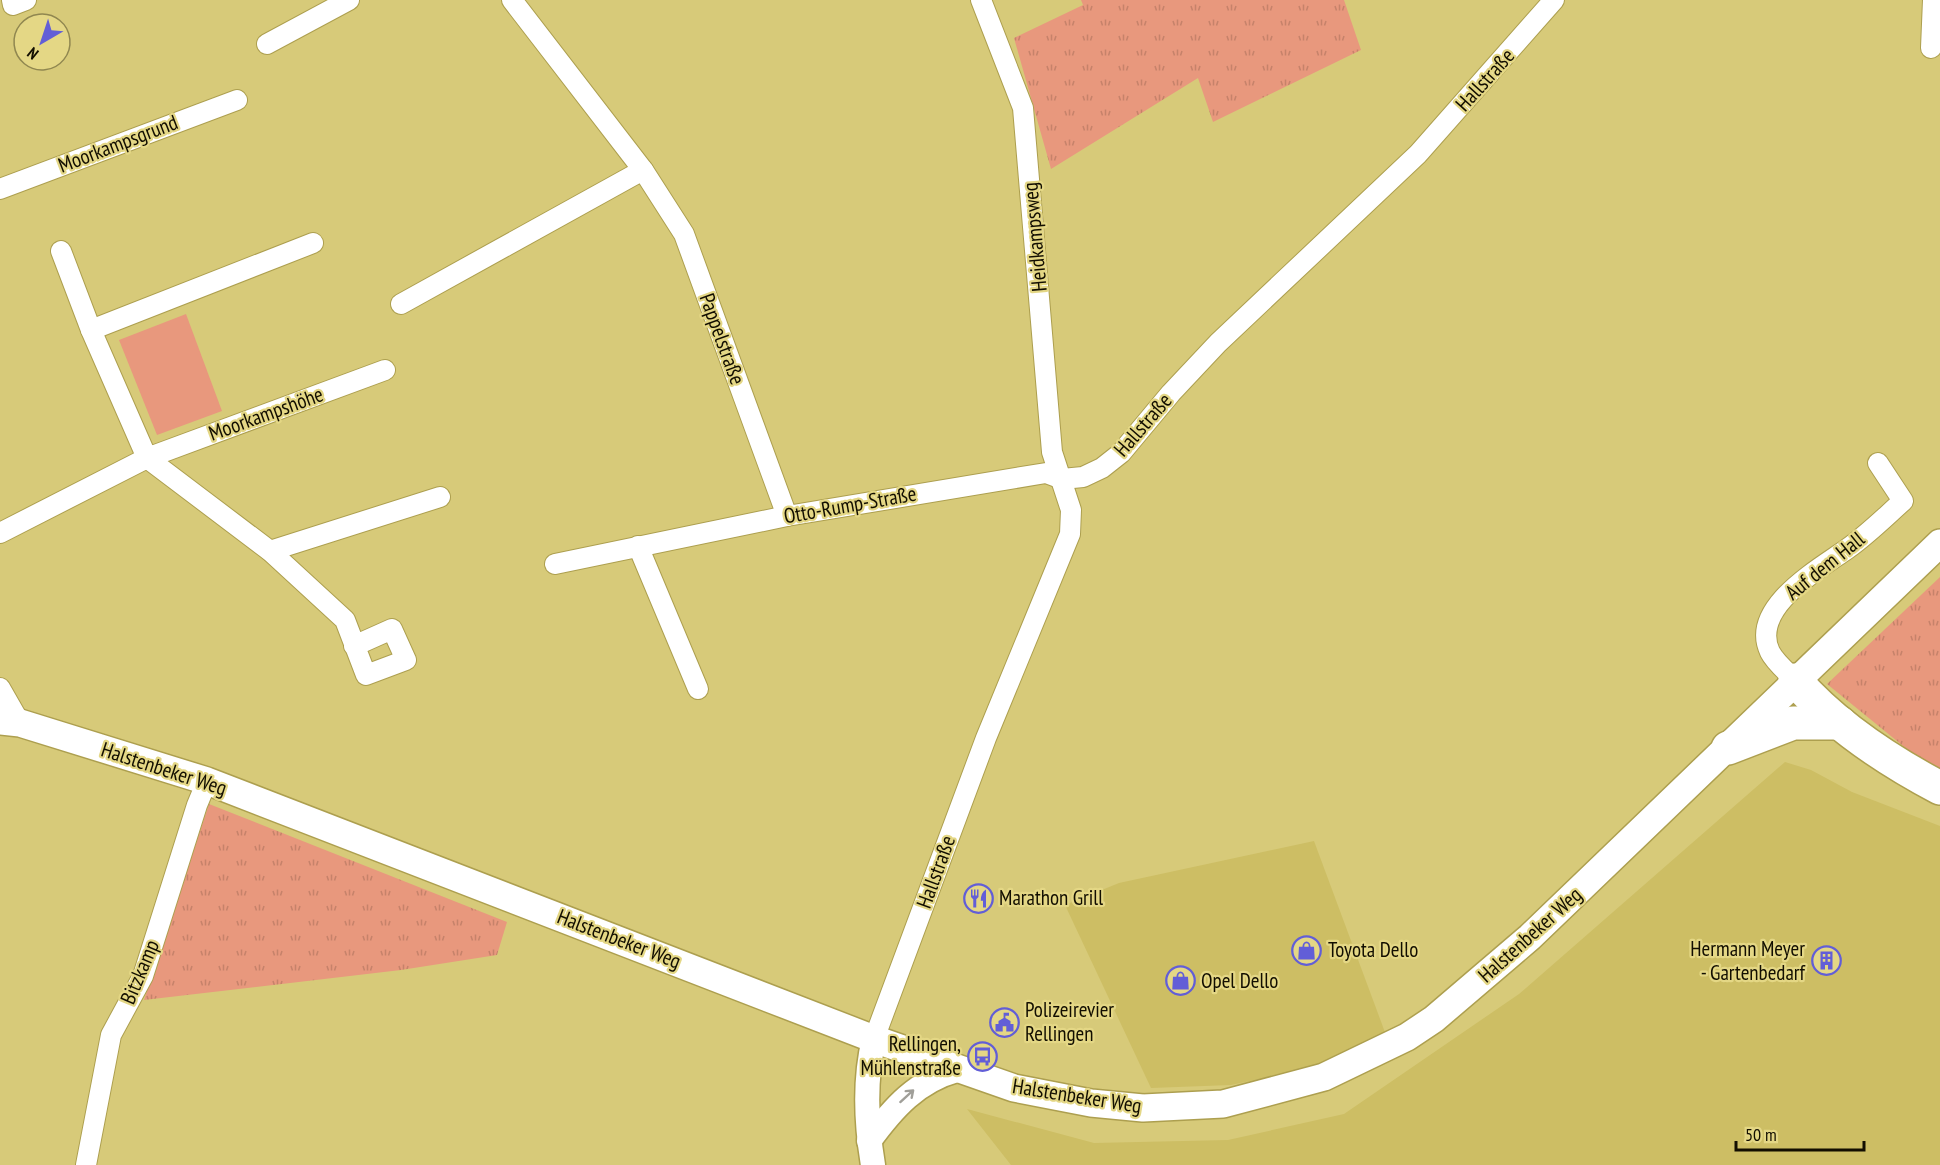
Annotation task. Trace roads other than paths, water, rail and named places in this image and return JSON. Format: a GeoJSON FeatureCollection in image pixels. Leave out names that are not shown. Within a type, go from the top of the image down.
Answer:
{"type":"FeatureCollection","features":[{"type":"Feature","properties":{"kind":"highway"},"geometry":{"type":"LineString","coordinates":[[1795,680],[1840,723],[1936,784]]}},
{"type":"Feature","properties":{"kind":"highway"},"geometry":{"type":"LineString","coordinates":[[1728,748],[1793,723],[1840,723]]}},
{"type":"Feature","properties":{"kind":"main road","name":"Halstenbeker Weg"},"geometry":{"type":"LineString","coordinates":[[10,722],[207,781],[874,1039],[957,1070],[1014,1088],[1090,1103],[1143,1108],[1223,1104],[1324,1077],[1407,1037],[1469,990],[1530,937],[1940,543]]}},
{"type":"Feature","properties":{"kind":"street"},"geometry":{"type":"LineString","coordinates":[[267,44],[349,0]]}},
{"type":"Feature","properties":{"kind":"street","name":"Pappelstraße"},"geometry":{"type":"LineString","coordinates":[[512,0],[643,170],[684,234],[787,516]]}},
{"type":"Feature","properties":{"kind":"street","name":"Heidkampsweg"},"geometry":{"type":"LineString","coordinates":[[981,0],[1023,108],[1052,452],[1062,479]]}},
{"type":"Feature","properties":{"kind":"street","name":"Hallstraße"},"geometry":{"type":"LineString","coordinates":[[874,1039],[986,738],[1070,534],[1071,510],[1062,479],[1091,475],[1121,453],[1171,393],[1218,343],[1418,154],[1554,0]]}},
{"type":"Feature","properties":{"kind":"street"},"geometry":{"type":"LineString","coordinates":[[1931,48],[1933,0]]}},
{"type":"Feature","properties":{"kind":"street","name":"Moorkampsgrund"},"geometry":{"type":"LineString","coordinates":[[0,189],[237,100]]}},
{"type":"Feature","properties":{"kind":"street"},"geometry":{"type":"LineString","coordinates":[[400,304],[643,170]]}},
{"type":"Feature","properties":{"kind":"street"},"geometry":{"type":"LineString","coordinates":[[91,330],[313,243]]}},
{"type":"Feature","properties":{"kind":"street"},"geometry":{"type":"LineString","coordinates":[[61,251],[91,330],[147,458],[270,551],[345,620],[354,646]]}},
{"type":"Feature","properties":{"kind":"street","name":"Moorkampshöhe"},"geometry":{"type":"LineString","coordinates":[[0,533],[147,458],[385,370]]}},
{"type":"Feature","properties":{"kind":"street","name":"Auf dem Hall"},"geometry":{"type":"LineString","coordinates":[[1795,680],[1770,652],[1767,635],[1770,619],[1783,598],[1813,570],[1848,548],[1903,501],[1878,463]]}},
{"type":"Feature","properties":{"kind":"street","name":"Otto-Rump-Straße"},"geometry":{"type":"LineString","coordinates":[[555,564],[787,516],[1046,473],[1062,479]]}},
{"type":"Feature","properties":{"kind":"street"},"geometry":{"type":"LineString","coordinates":[[270,551],[440,497]]}},
{"type":"Feature","properties":{"kind":"street"},"geometry":{"type":"LineString","coordinates":[[638,546],[698,689]]}},
{"type":"Feature","properties":{"kind":"street"},"geometry":{"type":"LineString","coordinates":[[0,688],[10,722]]}},
{"type":"Feature","properties":{"kind":"street","name":"Bitzkamp"},"geometry":{"type":"LineString","coordinates":[[86,1165],[111,1035],[143,976],[197,805],[207,781]]}},
{"type":"Feature","properties":{"kind":"street"},"geometry":{"type":"LineString","coordinates":[[873,1165],[869,1140],[867,1095],[874,1039]]}},
{"type":"Feature","properties":{"kind":"street"},"geometry":{"type":"LineString","coordinates":[[869,1140],[893,1110],[913,1090],[941,1074],[957,1070]]}},
{"type":"Feature","properties":{"kind":"place","name":"Marathon Grill"},"geometry":{"type":"Point","coordinates":[978,898]}},
{"type":"Feature","properties":{"kind":"place","name":"Toyota Dello"},"geometry":{"type":"Point","coordinates":[1307,950]}},
{"type":"Feature","properties":{"kind":"place","name":"Hermann Meyer - Gartenbedarf"},"geometry":{"type":"Point","coordinates":[1826,961]}},
{"type":"Feature","properties":{"kind":"place","name":"Opel Dello"},"geometry":{"type":"Point","coordinates":[1180,981]}},
{"type":"Feature","properties":{"kind":"place","name":"Polizeirevier Rellingen"},"geometry":{"type":"Point","coordinates":[1004,1022]}},
{"type":"Feature","properties":{"kind":"place","name":"Rellingen, Mühlenstraße"},"geometry":{"type":"Point","coordinates":[982,1056]}}]}
